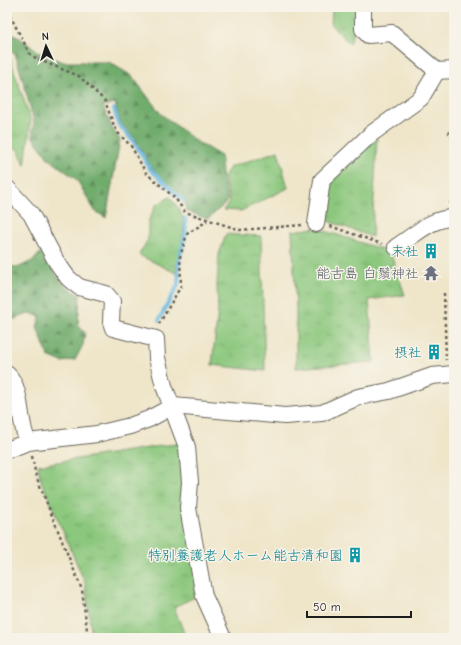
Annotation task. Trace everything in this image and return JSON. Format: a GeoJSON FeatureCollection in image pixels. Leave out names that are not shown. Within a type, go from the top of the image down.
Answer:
{"type":"FeatureCollection","features":[{"type":"Feature","properties":{"kind":"street"},"geometry":{"type":"LineString","coordinates":[[363,7],[363,29],[368,35],[392,33],[437,71],[454,70]]}},
{"type":"Feature","properties":{"kind":"street"},"geometry":{"type":"LineString","coordinates":[[316,224],[322,180],[371,134],[421,98],[437,71]]}},
{"type":"Feature","properties":{"kind":"street"},"geometry":{"type":"LineString","coordinates":[[7,188],[31,214],[56,260],[68,278],[79,286],[106,294],[112,301],[111,322],[113,328],[156,339],[157,358],[164,386],[173,406],[187,448],[190,482],[188,508],[204,596],[223,638]]}},
{"type":"Feature","properties":{"kind":"street"},"geometry":{"type":"LineString","coordinates":[[396,247],[419,230],[437,221],[447,218],[454,218]]}},
{"type":"Feature","properties":{"kind":"street"},"geometry":{"type":"LineString","coordinates":[[7,450],[28,442],[97,434],[130,426],[149,419],[173,406],[285,416],[322,413],[358,397],[389,391],[432,376],[450,373]]}},
{"type":"Feature","properties":{"kind":"street"},"geometry":{"type":"LineString","coordinates":[[7,374],[13,379],[23,432],[28,442]]}},
{"type":"Feature","properties":{"kind":"path"},"geometry":{"type":"LineString","coordinates":[[7,10],[30,54],[37,59],[78,76],[98,92],[106,101],[118,133],[131,146],[146,173],[174,198],[185,212],[240,230],[316,224],[333,227],[362,239],[396,247]]}},
{"type":"Feature","properties":{"kind":"path"},"geometry":{"type":"LineString","coordinates":[[454,126],[449,133],[454,138]]}},
{"type":"Feature","properties":{"kind":"path"},"geometry":{"type":"LineString","coordinates":[[156,339],[159,323],[181,286],[180,257],[187,234],[207,220]]}},
{"type":"Feature","properties":{"kind":"path"},"geometry":{"type":"LineString","coordinates":[[444,293],[450,373]]}},
{"type":"Feature","properties":{"kind":"path"},"geometry":{"type":"LineString","coordinates":[[28,442],[36,476],[82,590],[88,638]]}},
{"type":"Feature","properties":{"kind":"green space"},"geometry":{"type":"Polygon","coordinates":[[[332,7],[358,7],[358,18],[350,44],[331,25],[332,7]]]}},
{"type":"Feature","properties":{"kind":"green space"},"geometry":{"type":"Polygon","coordinates":[[[7,29],[44,55],[63,62],[109,62],[132,76],[161,114],[197,142],[221,156],[222,176],[228,201],[208,219],[186,211],[185,201],[151,167],[136,140],[120,123],[115,103],[103,106],[112,128],[120,140],[106,218],[95,211],[77,180],[48,158],[32,136],[34,121],[15,53],[7,52],[7,29]]]}},
{"type":"Feature","properties":{"kind":"green space"},"geometry":{"type":"Polygon","coordinates":[[[10,58],[31,121],[25,165],[19,151],[7,142],[7,117],[13,108],[7,98],[6,92],[7,59],[10,58]]]}},
{"type":"Feature","properties":{"kind":"green space"},"geometry":{"type":"Polygon","coordinates":[[[377,138],[372,237],[323,219],[325,184],[377,138]]]}},
{"type":"Feature","properties":{"kind":"green space"},"geometry":{"type":"Polygon","coordinates":[[[278,151],[288,188],[241,211],[223,210],[230,202],[224,177],[230,167],[278,151]]]}},
{"type":"Feature","properties":{"kind":"green space"},"geometry":{"type":"Polygon","coordinates":[[[170,197],[180,211],[184,223],[183,237],[176,273],[139,255],[148,239],[148,222],[156,205],[170,197]]]}},
{"type":"Feature","properties":{"kind":"green space"},"geometry":{"type":"Polygon","coordinates":[[[316,228],[390,252],[405,295],[369,300],[374,362],[296,368],[296,308],[292,231],[316,228]]]}},
{"type":"Feature","properties":{"kind":"green space"},"geometry":{"type":"Polygon","coordinates":[[[226,234],[261,236],[265,371],[212,365],[218,311],[217,285],[219,254],[226,234]]]}},
{"type":"Feature","properties":{"kind":"green space"},"geometry":{"type":"Polygon","coordinates":[[[44,248],[50,264],[57,276],[66,286],[80,295],[78,325],[85,333],[83,345],[75,360],[62,362],[48,356],[37,327],[40,317],[31,313],[7,322],[7,264],[17,268],[34,260],[44,248]]]}},
{"type":"Feature","properties":{"kind":"green space"},"geometry":{"type":"Polygon","coordinates":[[[180,443],[199,595],[174,607],[186,638],[92,638],[85,583],[40,478],[38,465],[180,443]]]}},
{"type":"Feature","properties":{"kind":"waterway"},"geometry":{"type":"LineString","coordinates":[[114,109],[118,124],[134,142],[150,169],[184,201]]}},
{"type":"Feature","properties":{"kind":"waterway"},"geometry":{"type":"LineString","coordinates":[[159,320],[178,285],[179,260],[186,232],[185,218]]}},
{"type":"Feature","properties":{"kind":"place","name":"末社"},"geometry":{"type":"Point","coordinates":[431,251]}},
{"type":"Feature","properties":{"kind":"place","name":"能古島 白鬚神社"},"geometry":{"type":"Point","coordinates":[431,273]}},
{"type":"Feature","properties":{"kind":"place","name":"摂社"},"geometry":{"type":"Point","coordinates":[434,352]}},
{"type":"Feature","properties":{"kind":"place","name":"特別養護老人ホーム能古清和園"},"geometry":{"type":"Point","coordinates":[355,555]}}]}
